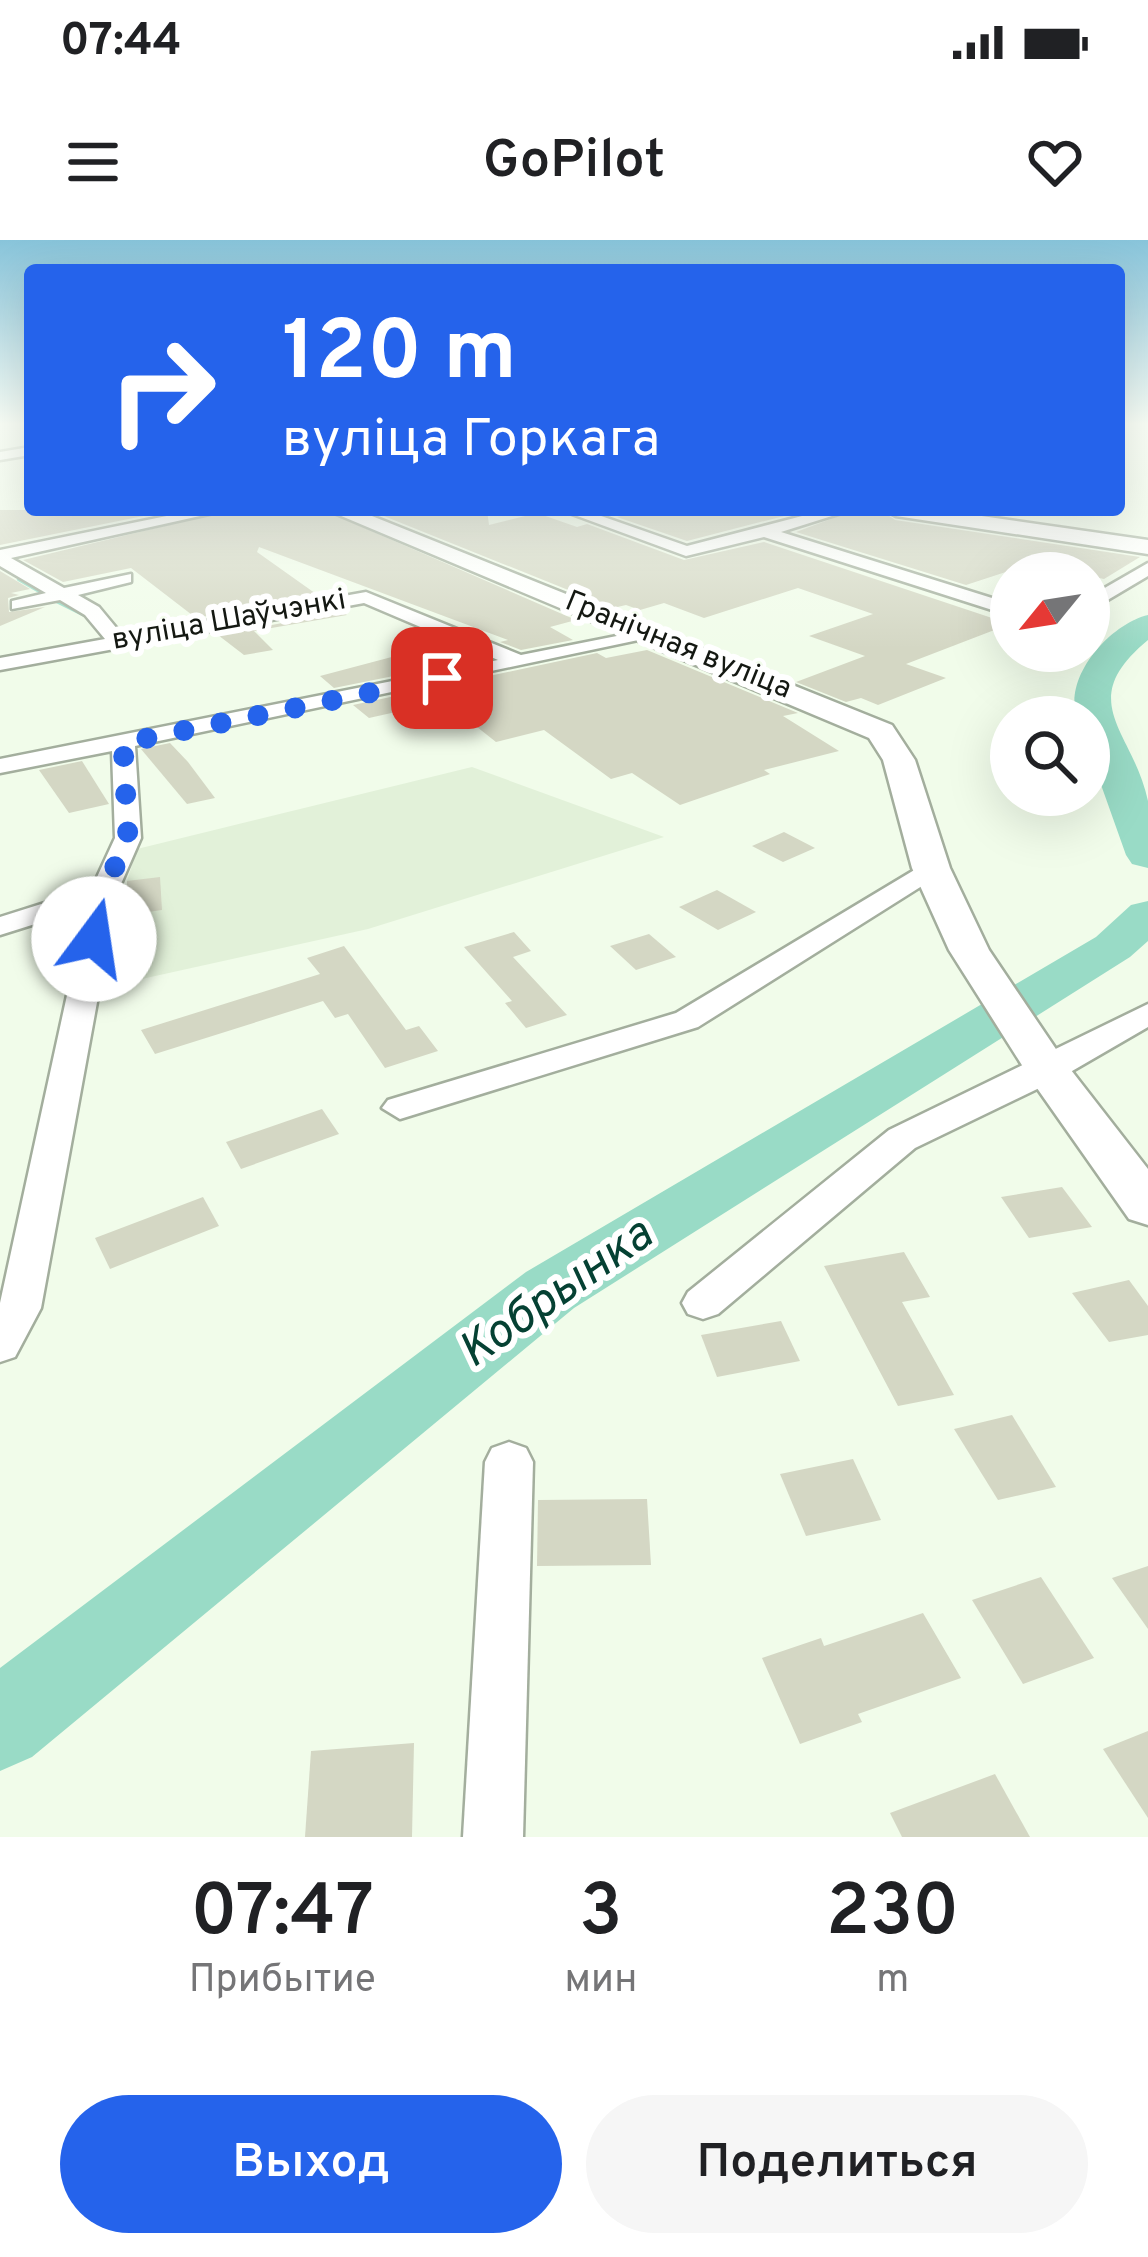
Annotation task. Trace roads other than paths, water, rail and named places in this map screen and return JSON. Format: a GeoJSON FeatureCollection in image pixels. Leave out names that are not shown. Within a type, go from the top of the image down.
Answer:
{"type":"FeatureCollection","features":[{"type":"Feature","properties":{"kind":"main road","name":"Гранічная вуліца"},"geometry":{"type":"LineString","coordinates":[[353,516],[652,634],[881,732],[908,781],[932,868],[993,992],[1148,1206]]}},
{"type":"Feature","properties":{"kind":"main road"},"geometry":{"type":"LineString","coordinates":[[937,516],[1148,547]]}},
{"type":"Feature","properties":{"kind":"street"},"geometry":{"type":"LineString","coordinates":[[0,557],[191,516]]}},
{"type":"Feature","properties":{"kind":"street"},"geometry":{"type":"LineString","coordinates":[[586,516],[686,551],[821,516]]}},
{"type":"Feature","properties":{"kind":"street"},"geometry":{"type":"LineString","coordinates":[[764,532],[990,603]]}},
{"type":"Feature","properties":{"kind":"street"},"geometry":{"type":"LineString","coordinates":[[0,557],[92,611],[118,642]]}},
{"type":"Feature","properties":{"kind":"street"},"geometry":{"type":"LineString","coordinates":[[1110,592],[1148,568]]}},
{"type":"Feature","properties":{"kind":"street"},"geometry":{"type":"LineString","coordinates":[[19,605],[125,578]]}},
{"type":"Feature","properties":{"kind":"street","name":"вуліца Шаўчэнкі"},"geometry":{"type":"LineString","coordinates":[[0,664],[366,597],[520,662]]}},
{"type":"Feature","properties":{"kind":"street"},"geometry":{"type":"LineString","coordinates":[[0,766],[652,634]]}},
{"type":"Feature","properties":{"kind":"street"},"geometry":{"type":"LineString","coordinates":[[10,1326],[103,893],[128,838],[123,743]]}},
{"type":"Feature","properties":{"kind":"street"},"geometry":{"type":"LineString","coordinates":[[400,1108],[688,1020],[932,868]]}},
{"type":"Feature","properties":{"kind":"street"},"geometry":{"type":"LineString","coordinates":[[0,926],[103,893]]}},
{"type":"Feature","properties":{"kind":"street"},"geometry":{"type":"LineString","coordinates":[[703,1304],[902,1139],[1048,1071],[1148,1014]]}},
{"type":"Feature","properties":{"kind":"street"},"geometry":{"type":"LineString","coordinates":[[493,1837],[509,1462]]}},
{"type":"Feature","properties":{"kind":"waterway"},"geometry":{"type":"LineString","coordinates":[[19,579],[45,594]]}},
{"type":"Feature","properties":{"kind":"waterway"},"geometry":{"type":"LineString","coordinates":[[57,601],[83,614]]}},
{"type":"Feature","properties":{"kind":"waterway","name":"Кобрынка"},"geometry":{"type":"LineString","coordinates":[[1148,624],[1102,667],[1090,703],[1148,855]]}},
{"type":"Feature","properties":{"kind":"waterway","name":"Кобрынка"},"geometry":{"type":"LineString","coordinates":[[0,1725],[550,1290],[1113,947],[1148,915]]}}]}
